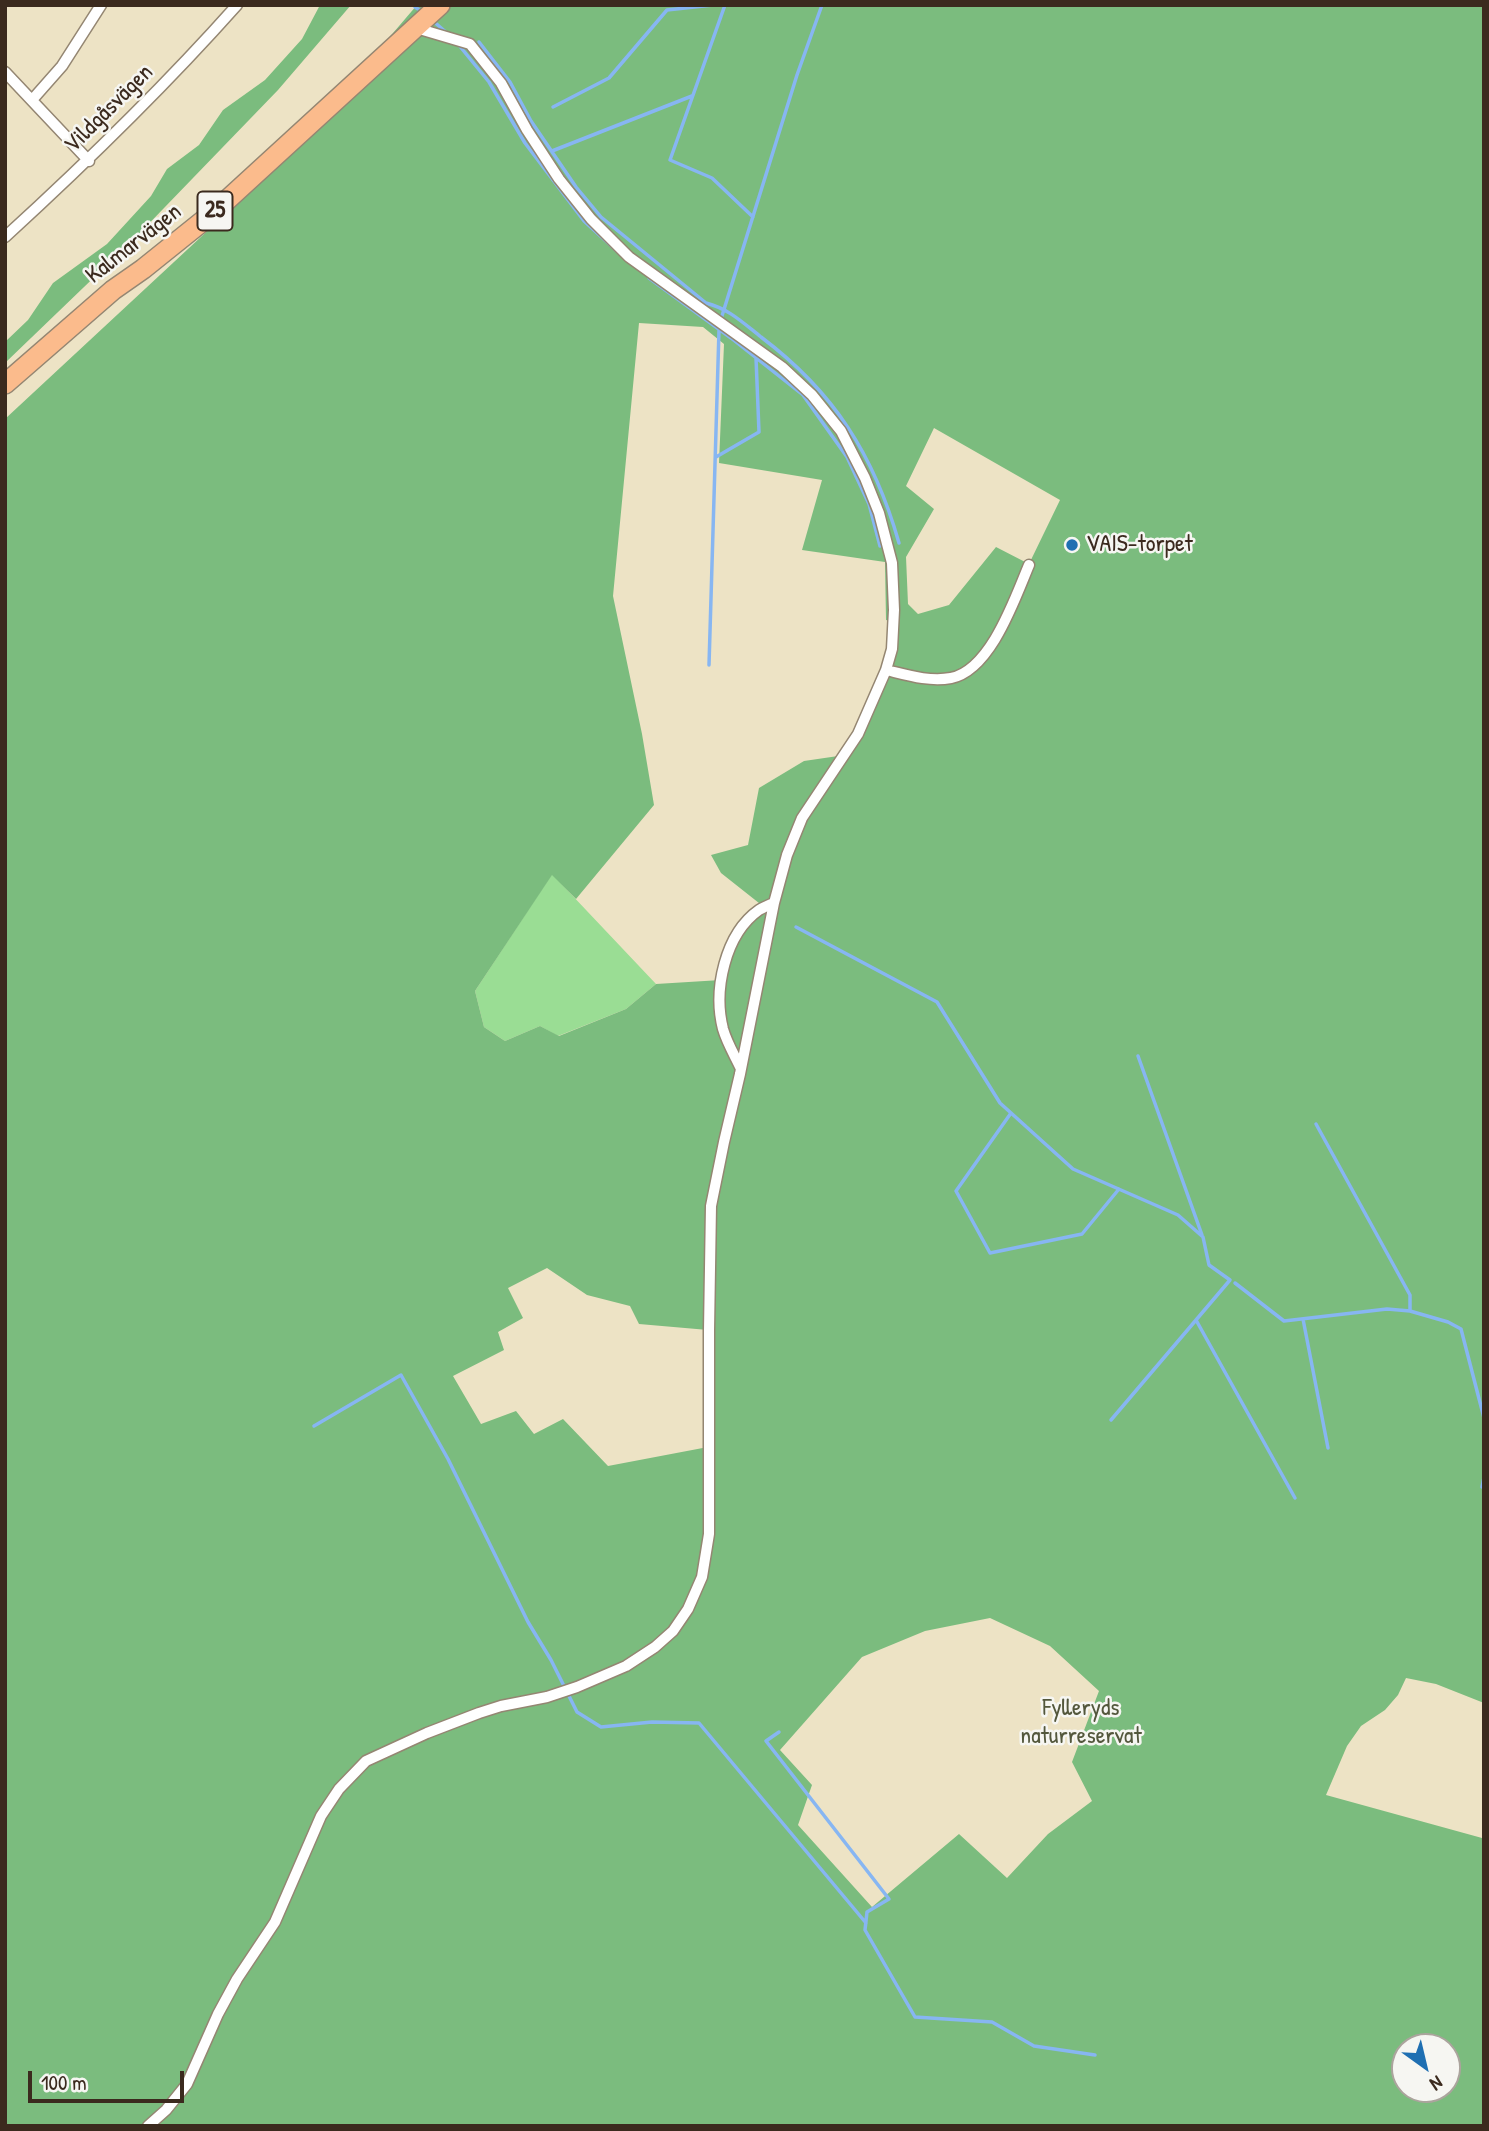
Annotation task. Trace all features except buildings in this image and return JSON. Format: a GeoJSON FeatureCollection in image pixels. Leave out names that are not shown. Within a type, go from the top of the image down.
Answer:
{"type":"FeatureCollection","features":[{"type":"Feature","properties":{"kind":"highway","name":"Kalmarvägen"},"geometry":{"type":"LineString","coordinates":[[5,384],[113,290],[214,212],[440,5]]}},
{"type":"Feature","properties":{"kind":"street"},"geometry":{"type":"LineString","coordinates":[[32,100],[62,66],[101,5]]}},
{"type":"Feature","properties":{"kind":"street","name":"Vildgåsvägen"},"geometry":{"type":"LineString","coordinates":[[5,237],[89,160],[237,5]]}},
{"type":"Feature","properties":{"kind":"street"},"geometry":{"type":"LineString","coordinates":[[148,2126],[166,2110],[187,2084],[230,1990],[275,1922],[321,1816],[339,1789],[366,1761],[479,1713],[547,1697],[626,1666],[673,1631],[688,1609],[702,1577],[709,1534],[711,1206],[774,902],[787,855],[802,818],[858,734],[886,670],[892,649],[892,563],[866,478],[841,431],[812,395],[782,367],[629,257],[591,219],[559,179],[501,83],[470,44],[416,28]]}},
{"type":"Feature","properties":{"kind":"street"},"geometry":{"type":"LineString","coordinates":[[5,72],[89,160]]}},
{"type":"Feature","properties":{"kind":"street"},"geometry":{"type":"LineString","coordinates":[[886,670],[932,680],[953,678],[974,666],[988,650],[1029,565]]}},
{"type":"Feature","properties":{"kind":"street"},"geometry":{"type":"LineString","coordinates":[[741,1069],[723,1029],[721,980],[727,956],[740,930],[759,911],[774,902]]}},
{"type":"Feature","properties":{"kind":"green space"},"geometry":{"type":"Polygon","coordinates":[[[320,5],[351,5],[278,90],[136,237],[5,363],[5,342],[28,320],[53,283],[107,244],[151,196],[167,169],[199,145],[223,110],[265,80],[302,39],[320,5]]]}},
{"type":"Feature","properties":{"kind":"green space","name":"Fylleryds naturreservat"},"geometry":{"type":"Polygon","coordinates":[[[417,5],[1484,5],[1484,1703],[1484,2126],[5,2126],[5,419],[287,157],[417,5]],[[639,323],[613,596],[654,805],[576,899],[552,875],[475,991],[484,1027],[505,1041],[540,1026],[559,1036],[626,1009],[656,984],[721,980],[740,930],[764,907],[721,873],[711,855],[748,845],[759,788],[804,761],[845,755],[886,670],[893,622],[886,620],[885,562],[802,550],[822,480],[719,463],[724,344],[703,327],[639,323]],[[934,428],[906,486],[934,509],[906,557],[908,604],[918,614],[949,605],[996,547],[1029,564],[1060,500],[934,428]],[[547,1268],[508,1288],[523,1318],[498,1332],[504,1350],[453,1376],[481,1424],[516,1411],[534,1434],[563,1419],[608,1466],[708,1447],[708,1330],[639,1324],[630,1306],[587,1295],[547,1268]],[[990,1618],[925,1631],[862,1657],[780,1750],[812,1785],[798,1825],[872,1907],[959,1834],[1007,1878],[1048,1834],[1092,1801],[1072,1762],[1099,1691],[1050,1646],[990,1618]],[[1406,1678],[1398,1695],[1385,1710],[1361,1726],[1347,1746],[1326,1795],[1482,1838],[1484,1703],[1436,1684],[1406,1678]]]}},
{"type":"Feature","properties":{"kind":"green space"},"geometry":{"type":"Polygon","coordinates":[[[552,874],[656,984],[626,1009],[558,1036],[540,1026],[505,1041],[484,1027],[475,991],[552,874]]]}},
{"type":"Feature","properties":{"kind":"waterway"},"geometry":{"type":"LineString","coordinates":[[553,107],[609,78],[667,10],[713,5]]}},
{"type":"Feature","properties":{"kind":"waterway"},"geometry":{"type":"LineString","coordinates":[[725,5],[670,160],[712,178],[753,217]]}},
{"type":"Feature","properties":{"kind":"waterway"},"geometry":{"type":"LineString","coordinates":[[721,319],[797,75],[822,5]]}},
{"type":"Feature","properties":{"kind":"waterway"},"geometry":{"type":"LineString","coordinates":[[415,7],[424,13]]}},
{"type":"Feature","properties":{"kind":"waterway"},"geometry":{"type":"LineString","coordinates":[[432,20],[448,34]]}},
{"type":"Feature","properties":{"kind":"waterway"},"geometry":{"type":"LineString","coordinates":[[479,42],[510,82],[531,121],[576,187],[601,217],[706,303],[728,312],[787,358],[830,403],[864,454],[889,511],[899,543]]}},
{"type":"Feature","properties":{"kind":"waterway"},"geometry":{"type":"LineString","coordinates":[[458,44],[489,82],[525,143],[584,221],[619,253]]}},
{"type":"Feature","properties":{"kind":"waterway"},"geometry":{"type":"LineString","coordinates":[[552,151],[692,96]]}},
{"type":"Feature","properties":{"kind":"waterway"},"geometry":{"type":"LineString","coordinates":[[649,278],[803,395],[847,457],[869,504],[880,546]]}},
{"type":"Feature","properties":{"kind":"waterway"},"geometry":{"type":"LineString","coordinates":[[709,665],[719,330]]}},
{"type":"Feature","properties":{"kind":"waterway"},"geometry":{"type":"LineString","coordinates":[[716,457],[759,432],[756,358]]}},
{"type":"Feature","properties":{"kind":"waterway"},"geometry":{"type":"LineString","coordinates":[[796,927],[937,1002],[1000,1103],[1073,1169],[1178,1215],[1203,1237],[1209,1265],[1230,1280],[1111,1420]]}},
{"type":"Feature","properties":{"kind":"waterway"},"geometry":{"type":"LineString","coordinates":[[1138,1056],[1202,1235]]}},
{"type":"Feature","properties":{"kind":"waterway"},"geometry":{"type":"LineString","coordinates":[[1011,1113],[956,1191],[990,1253],[1082,1234],[1119,1189]]}},
{"type":"Feature","properties":{"kind":"waterway"},"geometry":{"type":"LineString","coordinates":[[1316,1124],[1410,1295],[1410,1311]]}},
{"type":"Feature","properties":{"kind":"waterway"},"geometry":{"type":"LineString","coordinates":[[1235,1283],[1284,1321],[1387,1309],[1410,1311],[1448,1322],[1461,1329],[1484,1418]]}},
{"type":"Feature","properties":{"kind":"waterway"},"geometry":{"type":"LineString","coordinates":[[1303,1319],[1328,1448]]}},
{"type":"Feature","properties":{"kind":"waterway"},"geometry":{"type":"LineString","coordinates":[[1196,1320],[1295,1498]]}},
{"type":"Feature","properties":{"kind":"waterway"},"geometry":{"type":"LineString","coordinates":[[314,1426],[401,1375],[448,1459],[528,1622],[577,1712],[601,1727],[652,1722],[699,1723],[866,1923]]}},
{"type":"Feature","properties":{"kind":"waterway"},"geometry":{"type":"LineString","coordinates":[[1482,1487],[1484,1477]]}},
{"type":"Feature","properties":{"kind":"waterway"},"geometry":{"type":"LineString","coordinates":[[779,1732],[766,1741],[889,1899],[867,1912],[865,1930],[915,2017],[992,2022],[1034,2046],[1095,2055]]}},
{"type":"Feature","properties":{"kind":"place","name":"VAIS-torpet"},"geometry":{"type":"Point","coordinates":[1072,545]}}]}
